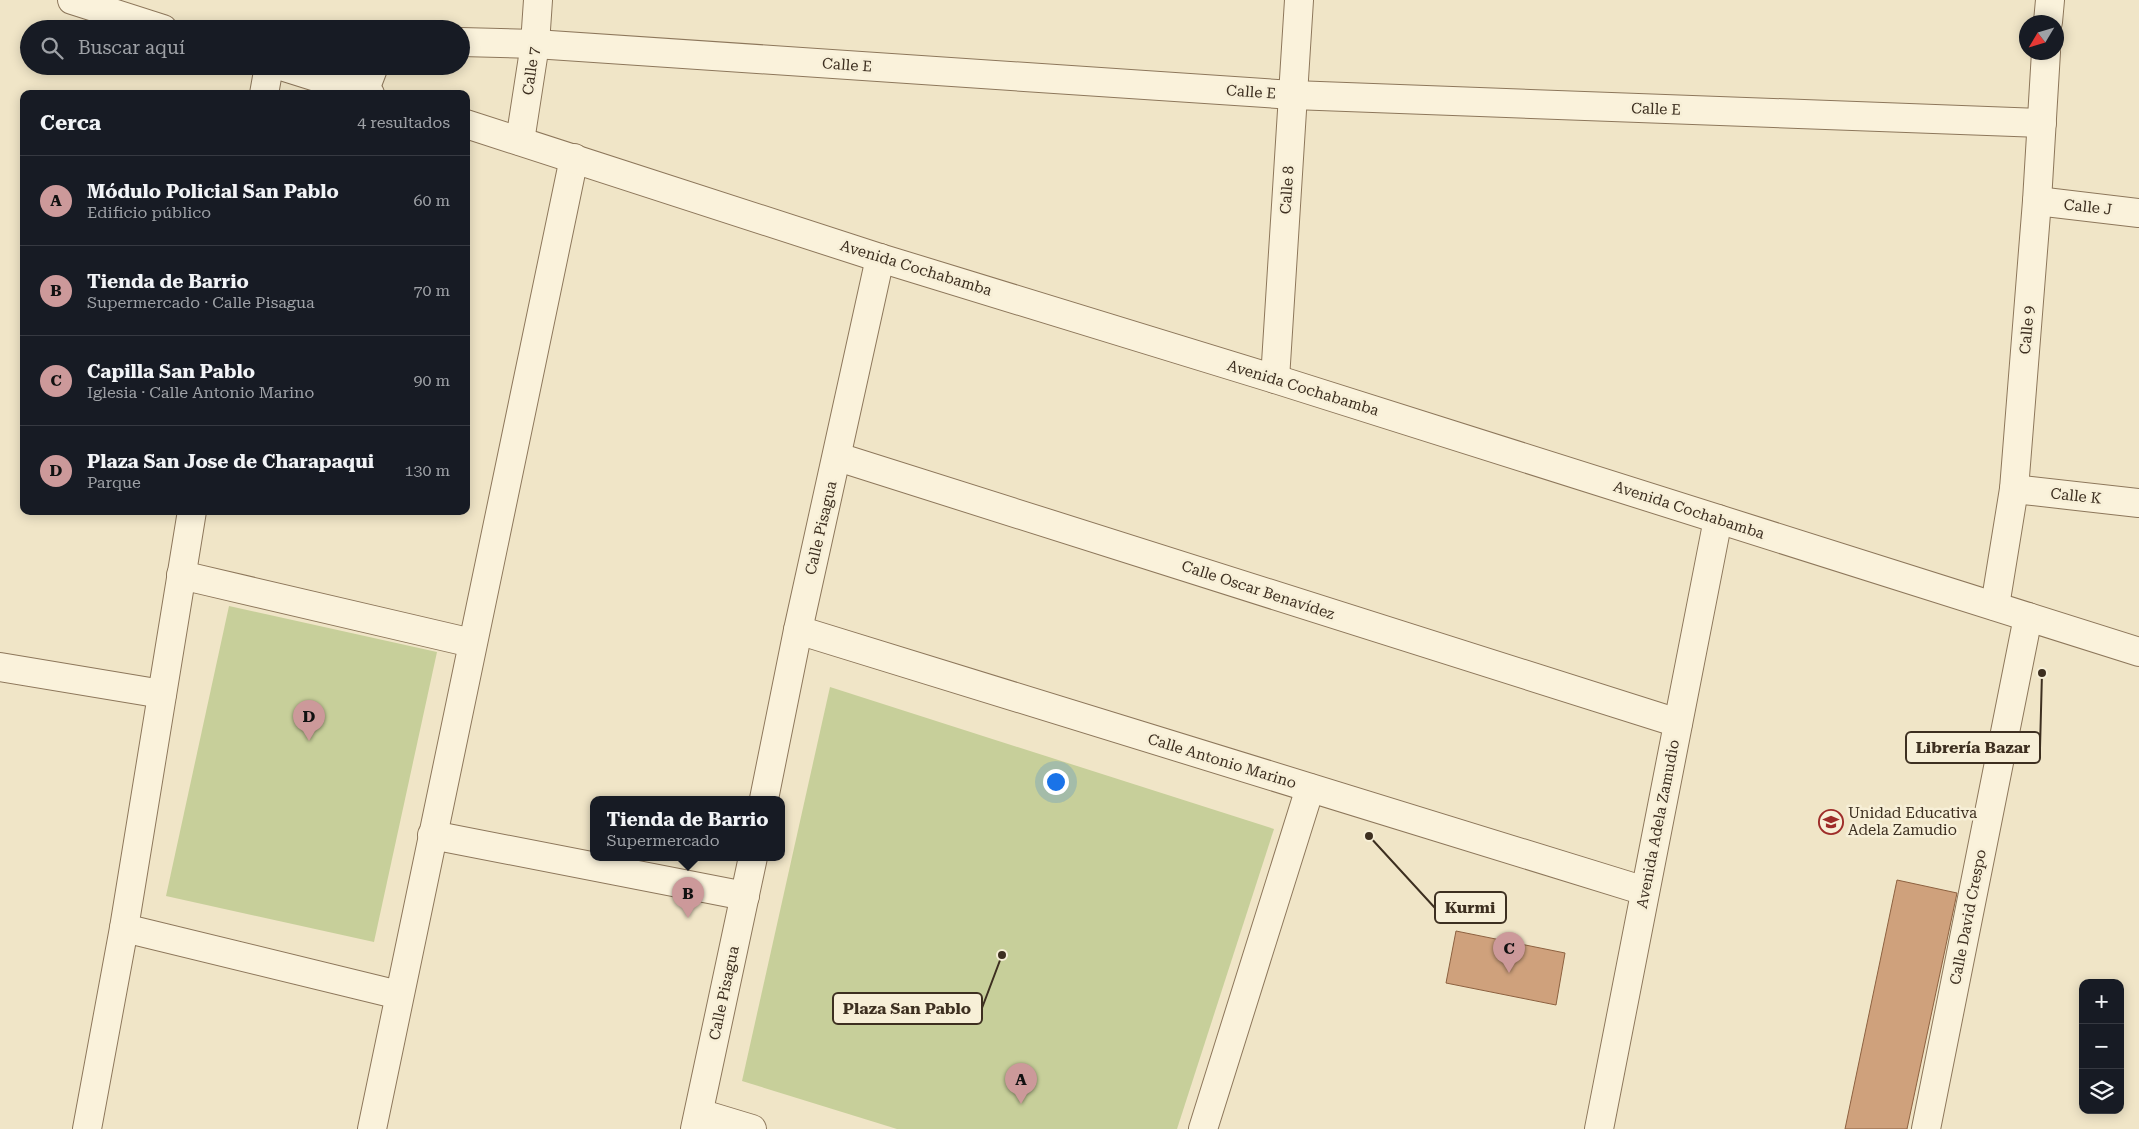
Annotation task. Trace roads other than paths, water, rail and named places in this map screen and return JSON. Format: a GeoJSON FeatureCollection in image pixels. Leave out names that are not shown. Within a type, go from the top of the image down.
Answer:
{"type":"FeatureCollection","features":[{"type":"Feature","properties":{"kind":"street"},"geometry":{"type":"LineString","coordinates":[[72,0],[135,20]]}},
{"type":"Feature","properties":{"kind":"street","name":"Calle 7"},"geometry":{"type":"LineString","coordinates":[[520,141],[535,44],[538,0]]}},
{"type":"Feature","properties":{"kind":"street","name":"Calle 8"},"geometry":{"type":"LineString","coordinates":[[1275,379],[1299,0]]}},
{"type":"Feature","properties":{"kind":"street"},"geometry":{"type":"LineString","coordinates":[[2049,15],[2050,0]]}},
{"type":"Feature","properties":{"kind":"street","name":"Calle E"},"geometry":{"type":"LineString","coordinates":[[470,42],[535,44],[1293,95],[2042,123]]}},
{"type":"Feature","properties":{"kind":"street","name":"Calle 9"},"geometry":{"type":"LineString","coordinates":[[1995,606],[2014,489],[2037,202],[2046,60]]}},
{"type":"Feature","properties":{"kind":"street"},"geometry":{"type":"LineString","coordinates":[[265,90],[267,75]]}},
{"type":"Feature","properties":{"kind":"street"},"geometry":{"type":"LineString","coordinates":[[310,75],[357,90]]}},
{"type":"Feature","properties":{"kind":"street"},"geometry":{"type":"LineString","coordinates":[[368,90],[372,75]]}},
{"type":"Feature","properties":{"kind":"street","name":"Avenida Cochabamba"},"geometry":{"type":"LineString","coordinates":[[470,125],[880,258],[1275,379],[2139,652]]}},
{"type":"Feature","properties":{"kind":"street"},"geometry":{"type":"LineString","coordinates":[[372,1129],[574,158]]}},
{"type":"Feature","properties":{"kind":"street","name":"Calle J"},"geometry":{"type":"LineString","coordinates":[[2037,202],[2139,213]]}},
{"type":"Feature","properties":{"kind":"street","name":"Calle Pisagua"},"geometry":{"type":"LineString","coordinates":[[765,796],[798,630],[838,457],[880,258]]}},
{"type":"Feature","properties":{"kind":"street","name":"Calle Oscar Benavídez"},"geometry":{"type":"LineString","coordinates":[[838,457],[1678,723]]}},
{"type":"Feature","properties":{"kind":"street","name":"Calle K"},"geometry":{"type":"LineString","coordinates":[[2014,489],[2139,503]]}},
{"type":"Feature","properties":{"kind":"street"},"geometry":{"type":"LineString","coordinates":[[87,1129],[124,928],[191,515]]}},
{"type":"Feature","properties":{"kind":"street","name":"Avenida Adela Zamudio"},"geometry":{"type":"LineString","coordinates":[[1599,1129],[1718,519]]}},
{"type":"Feature","properties":{"kind":"street"},"geometry":{"type":"LineString","coordinates":[[181,575],[472,643]]}},
{"type":"Feature","properties":{"kind":"street","name":"Calle David Crespo"},"geometry":{"type":"LineString","coordinates":[[1926,1129],[2028,617]]}},
{"type":"Feature","properties":{"kind":"street","name":"Calle Antonio Marino"},"geometry":{"type":"LineString","coordinates":[[798,630],[1645,891]]}},
{"type":"Feature","properties":{"kind":"street"},"geometry":{"type":"LineString","coordinates":[[0,668],[162,694]]}},
{"type":"Feature","properties":{"kind":"street"},"geometry":{"type":"LineString","coordinates":[[1203,1129],[1310,788]]}},
{"type":"Feature","properties":{"kind":"street"},"geometry":{"type":"LineString","coordinates":[[432,835],[745,896]]}},
{"type":"Feature","properties":{"kind":"street","name":"Calle Pisagua"},"geometry":{"type":"LineString","coordinates":[[697,1121],[752,861]]}},
{"type":"Feature","properties":{"kind":"street"},"geometry":{"type":"LineString","coordinates":[[124,928],[400,995]]}},
{"type":"Feature","properties":{"kind":"street"},"geometry":{"type":"LineString","coordinates":[[697,1121],[752,1129]]}},
{"type":"Feature","properties":{"kind":"place","name":"Librería Bazar"},"geometry":{"type":"Point","coordinates":[2042,673]}},
{"type":"Feature","properties":{"kind":"place","name":"Plaza San Jose de Charapaqui"},"geometry":{"type":"Point","coordinates":[309,741]}},
{"type":"Feature","properties":{"kind":"place","name":"Unidad Educativa Adela Zamudio"},"geometry":{"type":"Point","coordinates":[1831,822]}},
{"type":"Feature","properties":{"kind":"place","name":"Kurmi"},"geometry":{"type":"Point","coordinates":[1369,836]}},
{"type":"Feature","properties":{"kind":"place","name":"Tienda de Barrio"},"geometry":{"type":"Point","coordinates":[688,918]}},
{"type":"Feature","properties":{"kind":"place","name":"Plaza San Pablo"},"geometry":{"type":"Point","coordinates":[1002,955]}},
{"type":"Feature","properties":{"kind":"place","name":"Capilla San Pablo"},"geometry":{"type":"Point","coordinates":[1509,973]}},
{"type":"Feature","properties":{"kind":"place","name":"Módulo Policial San Pablo"},"geometry":{"type":"Point","coordinates":[1021,1104]}}]}
